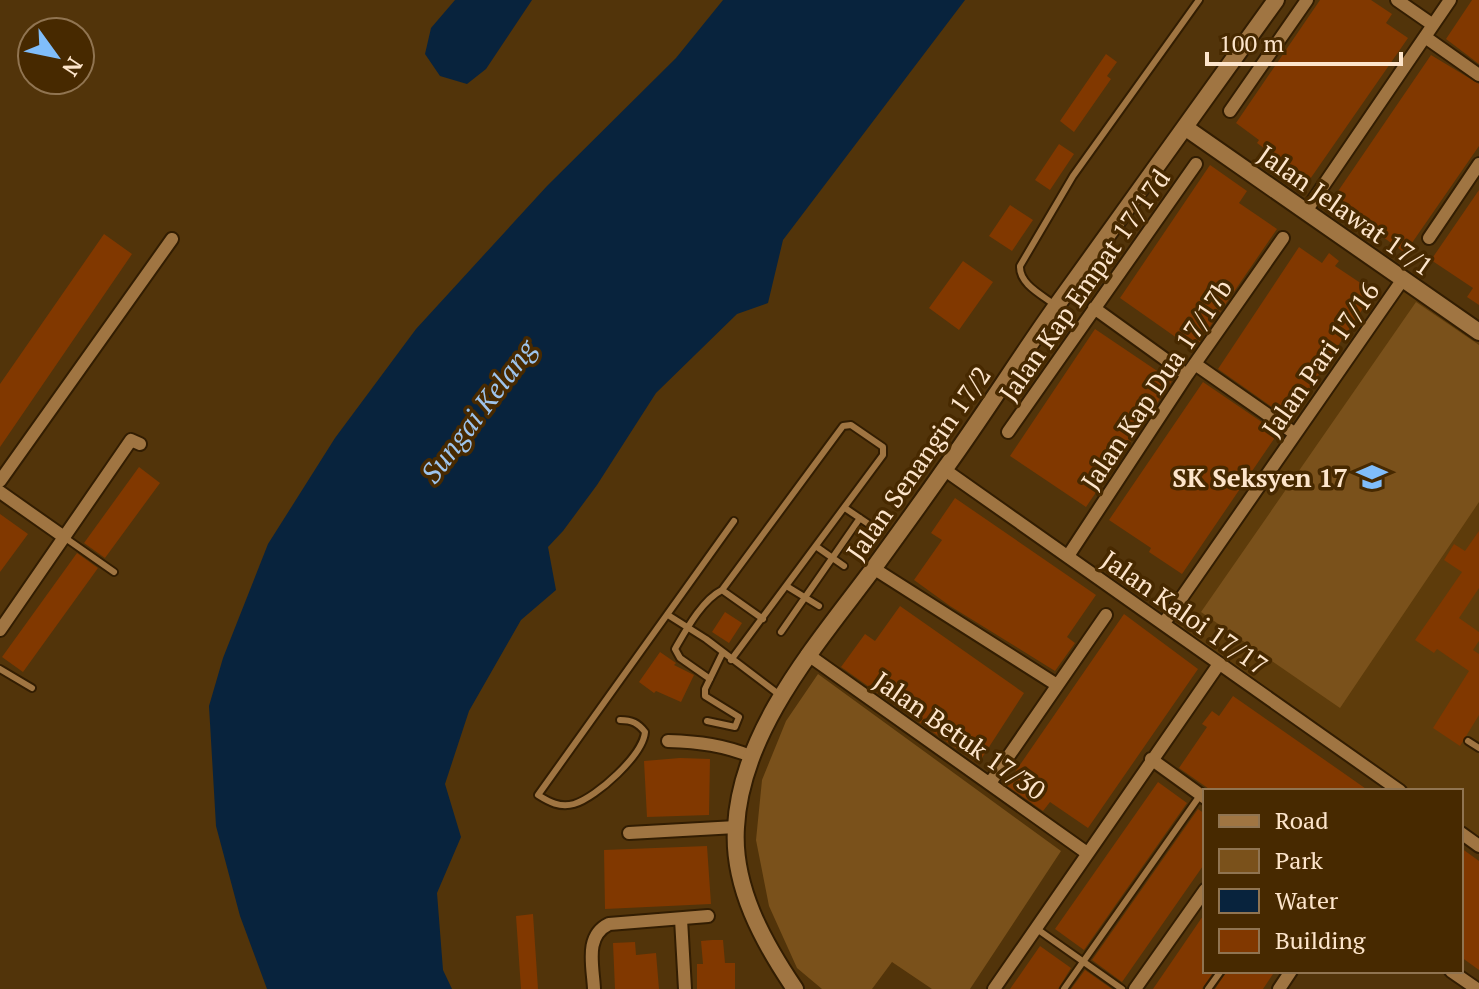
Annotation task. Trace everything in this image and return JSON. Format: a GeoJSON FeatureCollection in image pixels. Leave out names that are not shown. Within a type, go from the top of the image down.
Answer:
{"type":"FeatureCollection","features":[{"type":"Feature","properties":{"kind":"street"},"geometry":{"type":"LineString","coordinates":[[1230,111],[1307,0]]}},
{"type":"Feature","properties":{"kind":"street"},"geometry":{"type":"LineString","coordinates":[[1397,0],[1433,25]]}},
{"type":"Feature","properties":{"kind":"street"},"geometry":{"type":"LineString","coordinates":[[1306,211],[1450,0]]}},
{"type":"Feature","properties":{"kind":"street","name":"Jalan Senangin 17/2"},"geometry":{"type":"LineString","coordinates":[[795,989],[750,913],[737,851],[736,827],[753,757],[781,696],[807,654],[945,470],[1271,2]]}},
{"type":"Feature","properties":{"kind":"street"},"geometry":{"type":"LineString","coordinates":[[1425,37],[1479,75]]}},
{"type":"Feature","properties":{"kind":"street","name":"Jalan Jelawat 17/1"},"geometry":{"type":"LineString","coordinates":[[1186,128],[1479,332]]}},
{"type":"Feature","properties":{"kind":"street","name":"Jalan Kap Empat 17/17d"},"geometry":{"type":"LineString","coordinates":[[1008,432],[1196,164]]}},
{"type":"Feature","properties":{"kind":"street"},"geometry":{"type":"LineString","coordinates":[[1429,238],[1479,164]]}},
{"type":"Feature","properties":{"kind":"street","name":"Jalan Kap Dua 17/17b"},"geometry":{"type":"LineString","coordinates":[[1068,556],[1191,369],[1283,238]]}},
{"type":"Feature","properties":{"kind":"street"},"geometry":{"type":"LineString","coordinates":[[0,481],[172,239]]}},
{"type":"Feature","properties":{"kind":"street","name":"Jalan Pari 17/16"},"geometry":{"type":"LineString","coordinates":[[1164,623],[1403,279]]}},
{"type":"Feature","properties":{"kind":"street"},"geometry":{"type":"LineString","coordinates":[[1094,308],[1294,433]]}},
{"type":"Feature","properties":{"kind":"street"},"geometry":{"type":"LineString","coordinates":[[0,630],[131,440],[140,444]]}},
{"type":"Feature","properties":{"kind":"street","name":"Jalan Kaloi 17/17"},"geometry":{"type":"LineString","coordinates":[[945,470],[1397,789]]}},
{"type":"Feature","properties":{"kind":"street"},"geometry":{"type":"LineString","coordinates":[[0,492],[64,537]]}},
{"type":"Feature","properties":{"kind":"street"},"geometry":{"type":"LineString","coordinates":[[873,568],[1057,685]]}},
{"type":"Feature","properties":{"kind":"street"},"geometry":{"type":"LineString","coordinates":[[990,783],[1106,615]]}},
{"type":"Feature","properties":{"kind":"street","name":"Jalan Betuk 17/30"},"geometry":{"type":"LineString","coordinates":[[807,654],[1087,853]]}},
{"type":"Feature","properties":{"kind":"street"},"geometry":{"type":"LineString","coordinates":[[994,989],[1219,664]]}},
{"type":"Feature","properties":{"kind":"street"},"geometry":{"type":"LineString","coordinates":[[668,741],[707,742],[753,757]]}},
{"type":"Feature","properties":{"kind":"street"},"geometry":{"type":"LineString","coordinates":[[1151,759],[1203,796]]}},
{"type":"Feature","properties":{"kind":"street"},"geometry":{"type":"LineString","coordinates":[[629,833],[736,827]]}},
{"type":"Feature","properties":{"kind":"street"},"geometry":{"type":"LineString","coordinates":[[1135,989],[1203,893]]}},
{"type":"Feature","properties":{"kind":"street"},"geometry":{"type":"LineString","coordinates":[[594,989],[591,946],[602,927],[708,916]]}},
{"type":"Feature","properties":{"kind":"street"},"geometry":{"type":"LineString","coordinates":[[681,919],[685,989]]}},
{"type":"Feature","properties":{"kind":"street"},"geometry":{"type":"LineString","coordinates":[[1454,973],[1477,989]]}},
{"type":"Feature","properties":{"kind":"lane"},"geometry":{"type":"LineString","coordinates":[[1056,307],[1024,281],[1020,266],[1073,176],[1199,0]]}},
{"type":"Feature","properties":{"kind":"lane"},"geometry":{"type":"LineString","coordinates":[[710,679],[680,658],[675,649],[838,432],[843,426],[851,425],[883,447],[883,455],[731,660]]}},
{"type":"Feature","properties":{"kind":"lane"},"geometry":{"type":"LineString","coordinates":[[845,508],[870,525]]}},
{"type":"Feature","properties":{"kind":"lane"},"geometry":{"type":"LineString","coordinates":[[781,632],[860,518]]}},
{"type":"Feature","properties":{"kind":"lane"},"geometry":{"type":"LineString","coordinates":[[620,720],[631,720],[645,732],[644,742],[626,765],[592,795],[573,804],[554,804],[538,795],[734,521]]}},
{"type":"Feature","properties":{"kind":"lane"},"geometry":{"type":"LineString","coordinates":[[64,537],[114,572]]}},
{"type":"Feature","properties":{"kind":"lane"},"geometry":{"type":"LineString","coordinates":[[817,547],[844,566]]}},
{"type":"Feature","properties":{"kind":"lane"},"geometry":{"type":"LineString","coordinates":[[788,587],[819,606]]}},
{"type":"Feature","properties":{"kind":"lane"},"geometry":{"type":"LineString","coordinates":[[722,590],[763,619]]}},
{"type":"Feature","properties":{"kind":"lane"},"geometry":{"type":"LineString","coordinates":[[668,615],[781,696]]}},
{"type":"Feature","properties":{"kind":"lane"},"geometry":{"type":"LineString","coordinates":[[707,721],[735,727],[739,722],[739,717],[705,696],[705,689],[723,652]]}},
{"type":"Feature","properties":{"kind":"lane"},"geometry":{"type":"LineString","coordinates":[[0,669],[32,688]]}},
{"type":"Feature","properties":{"kind":"lane"},"geometry":{"type":"LineString","coordinates":[[1468,741],[1479,748]]}},
{"type":"Feature","properties":{"kind":"lane"},"geometry":{"type":"LineString","coordinates":[[1064,989],[1203,796]]}},
{"type":"Feature","properties":{"kind":"lane"},"geometry":{"type":"LineString","coordinates":[[1036,928],[1122,989]]}},
{"type":"Feature","properties":{"kind":"shaded area","name":"SK Seksyen 17"},"geometry":{"type":"Polygon","coordinates":[[[1403,279],[1479,332],[1479,846],[1463,834],[1463,789],[1397,789],[1164,623],[1403,279]]]}},
{"type":"Feature","properties":{"kind":"green space"},"geometry":{"type":"Polygon","coordinates":[[[1416,302],[1479,345],[1479,502],[1340,708],[1201,612],[1416,302]]]}},
{"type":"Feature","properties":{"kind":"green space"},"geometry":{"type":"Polygon","coordinates":[[[818,674],[1061,851],[970,989],[932,989],[892,962],[872,989],[822,989],[797,968],[769,906],[756,840],[762,780],[786,721],[818,674]]]}},
{"type":"Feature","properties":{"kind":"water"},"geometry":{"type":"Polygon","coordinates":[[[455,0],[532,0],[486,69],[467,84],[440,76],[425,54],[431,28],[455,0]]]}},
{"type":"Feature","properties":{"kind":"water","name":"Sungai Kelang"},"geometry":{"type":"Polygon","coordinates":[[[723,0],[965,0],[783,240],[768,303],[737,314],[656,393],[597,485],[548,547],[556,590],[521,620],[469,711],[445,784],[461,837],[437,893],[443,970],[452,989],[267,989],[240,916],[216,826],[209,706],[223,658],[268,544],[335,438],[416,329],[547,186],[676,58],[723,0]]]}},
{"type":"Feature","properties":{"kind":"building"},"geometry":{"type":"Polygon","coordinates":[[[1320,0],[1371,0],[1392,14],[1386,23],[1408,38],[1308,182],[1273,158],[1275,156],[1257,143],[1259,140],[1236,123],[1320,0]]]}},
{"type":"Feature","properties":{"kind":"building"},"geometry":{"type":"Polygon","coordinates":[[[1472,0],[1479,0],[1479,64],[1446,39],[1472,0]]]}},
{"type":"Feature","properties":{"kind":"building"},"geometry":{"type":"Polygon","coordinates":[[[1106,54],[1117,62],[1107,76],[1111,79],[1074,132],[1060,121],[1106,54]]]}},
{"type":"Feature","properties":{"kind":"building"},"geometry":{"type":"Polygon","coordinates":[[[1431,55],[1479,84],[1479,146],[1405,253],[1332,200],[1431,55]]]}},
{"type":"Feature","properties":{"kind":"building"},"geometry":{"type":"Polygon","coordinates":[[[1059,144],[1074,154],[1050,190],[1035,180],[1059,144]]]}},
{"type":"Feature","properties":{"kind":"building"},"geometry":{"type":"Polygon","coordinates":[[[1210,165],[1247,191],[1239,203],[1277,229],[1194,350],[1120,298],[1210,165]]]}},
{"type":"Feature","properties":{"kind":"building"},"geometry":{"type":"Polygon","coordinates":[[[1479,190],[1479,305],[1467,297],[1473,288],[1431,260],[1479,190]]]}},
{"type":"Feature","properties":{"kind":"building"},"geometry":{"type":"Polygon","coordinates":[[[1010,205],[1033,220],[1012,251],[989,236],[1010,205]]]}},
{"type":"Feature","properties":{"kind":"building"},"geometry":{"type":"Polygon","coordinates":[[[104,234],[132,254],[0,447],[0,384],[104,234]]]}},
{"type":"Feature","properties":{"kind":"building"},"geometry":{"type":"Polygon","coordinates":[[[1299,247],[1322,263],[1329,253],[1339,261],[1335,266],[1374,292],[1289,419],[1218,369],[1299,247]]]}},
{"type":"Feature","properties":{"kind":"building"},"geometry":{"type":"Polygon","coordinates":[[[963,261],[993,282],[959,330],[929,308],[963,261]]]}},
{"type":"Feature","properties":{"kind":"building"},"geometry":{"type":"Polygon","coordinates":[[[1095,329],[1172,381],[1086,507],[1010,456],[1095,329]]]}},
{"type":"Feature","properties":{"kind":"building"},"geometry":{"type":"Polygon","coordinates":[[[1203,382],[1278,433],[1182,574],[1149,552],[1151,548],[1109,520],[1203,382]]]}},
{"type":"Feature","properties":{"kind":"building"},"geometry":{"type":"Polygon","coordinates":[[[139,467],[160,483],[105,558],[84,543],[139,467]]]}},
{"type":"Feature","properties":{"kind":"building"},"geometry":{"type":"Polygon","coordinates":[[[955,498],[1096,595],[1067,637],[1075,643],[1055,671],[914,580],[942,540],[931,533],[955,498]]]}},
{"type":"Feature","properties":{"kind":"building"},"geometry":{"type":"Polygon","coordinates":[[[0,514],[28,534],[0,572],[0,514]]]}},
{"type":"Feature","properties":{"kind":"building"},"geometry":{"type":"Polygon","coordinates":[[[1479,531],[1479,588],[1459,618],[1479,632],[1479,641],[1473,650],[1479,654],[1479,715],[1460,746],[1433,728],[1469,671],[1437,649],[1434,653],[1415,640],[1462,572],[1444,560],[1454,544],[1465,551],[1479,531]]]}},
{"type":"Feature","properties":{"kind":"building"},"geometry":{"type":"Polygon","coordinates":[[[77,553],[98,568],[23,672],[2,657],[77,553]]]}},
{"type":"Feature","properties":{"kind":"building"},"geometry":{"type":"Polygon","coordinates":[[[900,606],[1024,693],[978,764],[841,667],[865,634],[875,641],[900,606]]]}},
{"type":"Feature","properties":{"kind":"building"},"geometry":{"type":"Polygon","coordinates":[[[725,612],[742,623],[729,643],[712,632],[725,612]]]}},
{"type":"Feature","properties":{"kind":"building"},"geometry":{"type":"Polygon","coordinates":[[[1124,614],[1198,669],[1088,828],[1050,802],[1043,811],[1006,785],[1124,614]]]}},
{"type":"Feature","properties":{"kind":"building"},"geometry":{"type":"Polygon","coordinates":[[[660,652],[676,663],[674,665],[694,675],[681,702],[656,691],[654,693],[639,682],[660,652]]]}},
{"type":"Feature","properties":{"kind":"building"},"geometry":{"type":"Polygon","coordinates":[[[1233,696],[1366,789],[1209,789],[1179,768],[1207,727],[1202,724],[1212,711],[1219,716],[1233,696]]]}},
{"type":"Feature","properties":{"kind":"building"},"geometry":{"type":"Polygon","coordinates":[[[710,759],[709,815],[647,817],[644,761],[710,759]]]}},
{"type":"Feature","properties":{"kind":"building"},"geometry":{"type":"Polygon","coordinates":[[[1158,782],[1187,803],[1084,950],[1055,929],[1158,782]]]}},
{"type":"Feature","properties":{"kind":"building"},"geometry":{"type":"Polygon","coordinates":[[[1198,809],[1203,813],[1203,866],[1122,982],[1092,960],[1198,809]]]}},
{"type":"Feature","properties":{"kind":"building"},"geometry":{"type":"Polygon","coordinates":[[[707,846],[711,904],[605,909],[604,850],[707,846]]]}},
{"type":"Feature","properties":{"kind":"building"},"geometry":{"type":"Polygon","coordinates":[[[1463,849],[1479,861],[1479,970],[1463,958],[1463,849]]]}},
{"type":"Feature","properties":{"kind":"building"},"geometry":{"type":"Polygon","coordinates":[[[533,914],[538,989],[521,989],[516,916],[533,914]]]}},
{"type":"Feature","properties":{"kind":"building"},"geometry":{"type":"Polygon","coordinates":[[[1203,916],[1203,973],[1213,973],[1202,989],[1153,989],[1203,916]]]}},
{"type":"Feature","properties":{"kind":"building"},"geometry":{"type":"Polygon","coordinates":[[[723,940],[725,963],[735,963],[735,989],[697,989],[697,964],[703,964],[701,941],[723,940]]]}},
{"type":"Feature","properties":{"kind":"building"},"geometry":{"type":"Polygon","coordinates":[[[635,942],[636,955],[656,953],[659,989],[615,989],[613,943],[635,942]]]}},
{"type":"Feature","properties":{"kind":"building"},"geometry":{"type":"Polygon","coordinates":[[[1040,946],[1071,968],[1058,989],[1010,989],[1040,946]]]}},
{"type":"Feature","properties":{"kind":"building"},"geometry":{"type":"Polygon","coordinates":[[[1085,970],[1112,989],[1071,989],[1085,970]]]}},
{"type":"Feature","properties":{"kind":"building"},"geometry":{"type":"Polygon","coordinates":[[[1226,973],[1274,973],[1263,989],[1215,989],[1226,973]]]}},
{"type":"Feature","properties":{"kind":"place","name":"SK Seksyen 17"},"geometry":{"type":"Point","coordinates":[1372,477]}}]}
